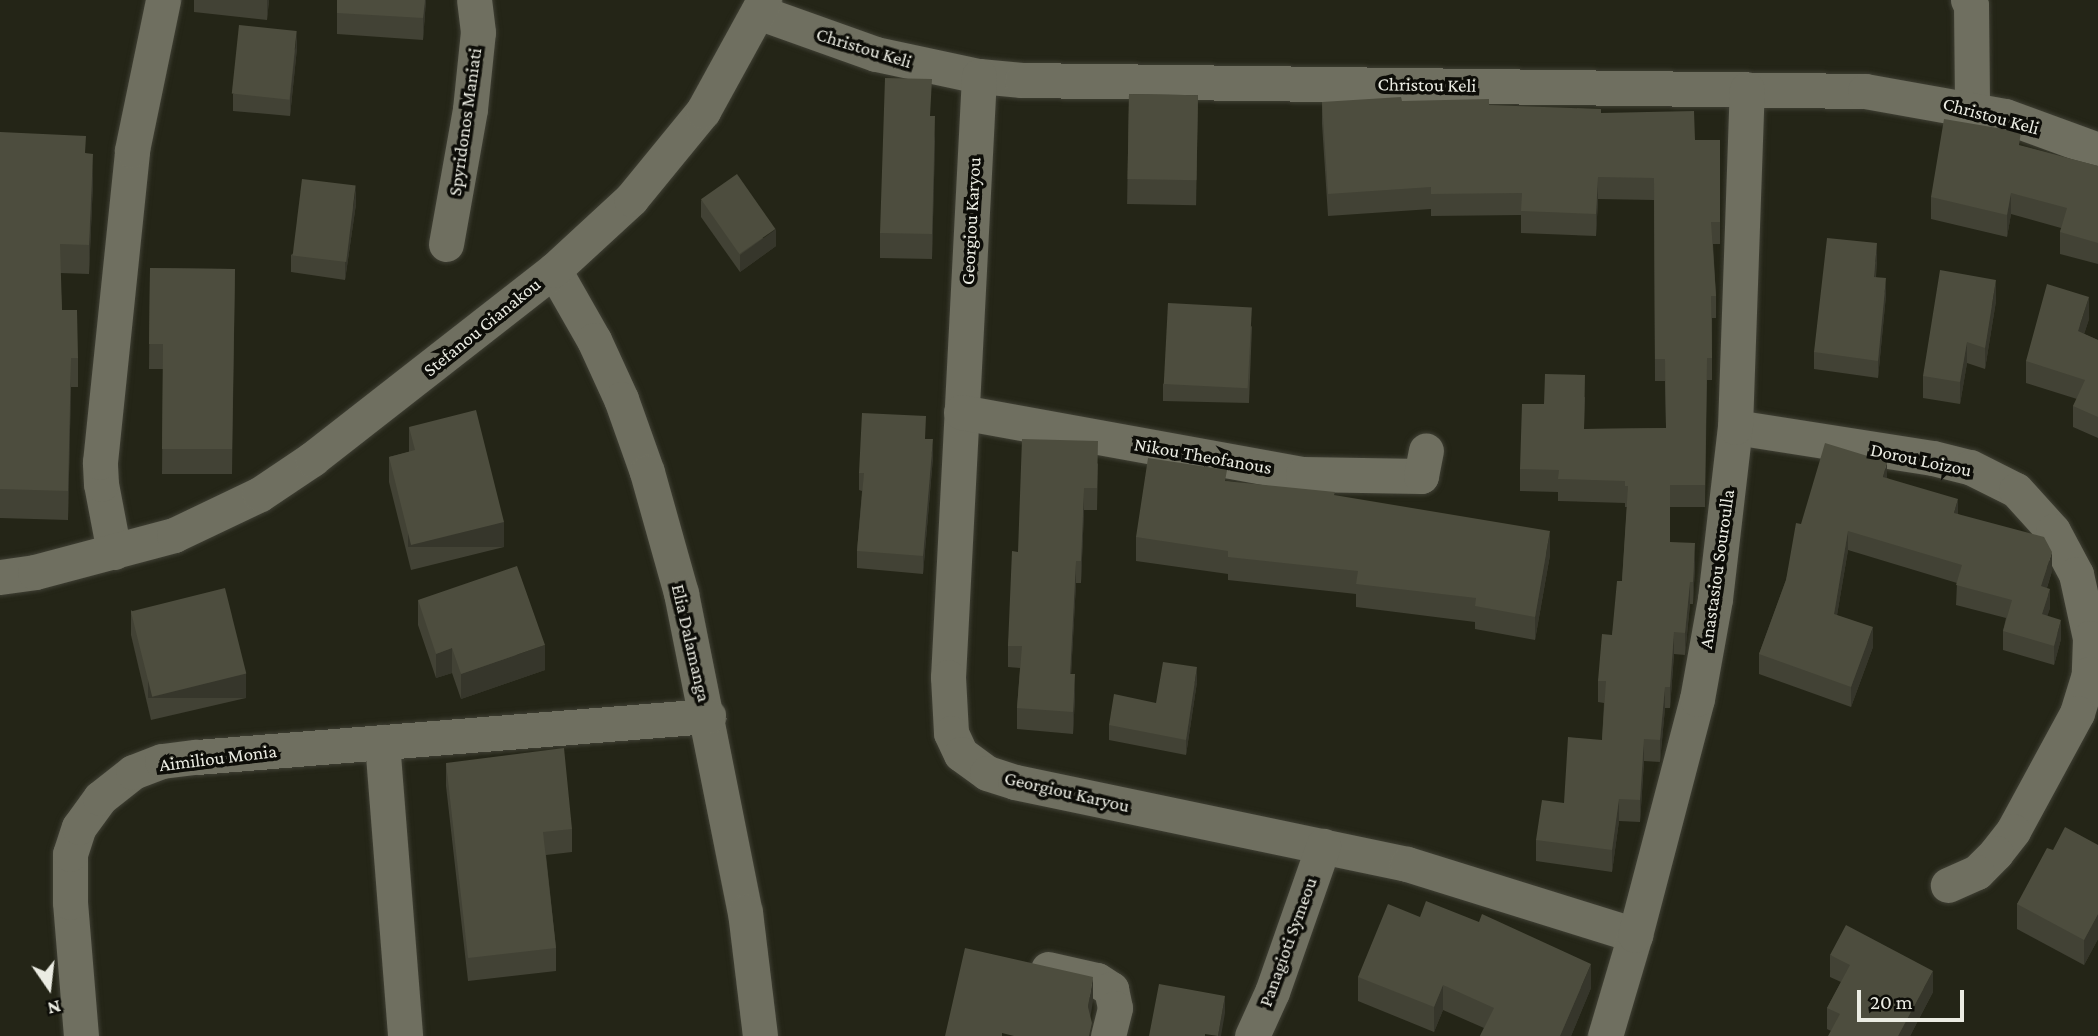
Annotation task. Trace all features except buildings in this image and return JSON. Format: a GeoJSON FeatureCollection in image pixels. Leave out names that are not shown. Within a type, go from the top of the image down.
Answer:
{"type":"FeatureCollection","features":[{"type":"Feature","properties":{"kind":"street"},"geometry":{"type":"LineString","coordinates":[[114,552],[101,484],[100,462],[132,150],[163,0]]}},
{"type":"Feature","properties":{"kind":"street","name":"Spyridonos Maniati"},"geometry":{"type":"LineString","coordinates":[[446,244],[470,109],[478,32],[474,0]]}},
{"type":"Feature","properties":{"kind":"street"},"geometry":{"type":"LineString","coordinates":[[1968,0],[1971,5],[1972,109]]}},
{"type":"Feature","properties":{"kind":"street","name":"Stefanou Gianakou"},"geometry":{"type":"LineString","coordinates":[[0,577],[35,572],[174,535],[260,494],[312,459],[554,270],[631,199],[703,111],[761,6]]}},
{"type":"Feature","properties":{"kind":"street","name":"Christou Keli"},"geometry":{"type":"LineString","coordinates":[[761,6],[876,54],[933,69],[979,76],[1022,80],[1865,91],[2005,116],[2098,150]]}},
{"type":"Feature","properties":{"kind":"street","name":"Georgiou Karyou"},"geometry":{"type":"LineString","coordinates":[[979,76],[948,677],[951,733],[961,754],[987,773],[1015,782],[1406,864],[1635,935]]}},
{"type":"Feature","properties":{"kind":"street","name":"Anastasiou Souroulla"},"geometry":{"type":"LineString","coordinates":[[1605,1036],[1635,935],[1697,699],[1715,599],[1735,427],[1747,89]]}},
{"type":"Feature","properties":{"kind":"street","name":"Elia Dalamanga"},"geometry":{"type":"LineString","coordinates":[[554,270],[594,340],[621,399],[647,472],[681,593],[708,716],[745,912],[760,1036]]}},
{"type":"Feature","properties":{"kind":"street","name":"Nikou Theofanous"},"geometry":{"type":"LineString","coordinates":[[961,412],[1303,474],[1421,476],[1426,450]]}},
{"type":"Feature","properties":{"kind":"street","name":"Dorou Loizou"},"geometry":{"type":"LineString","coordinates":[[1735,427],[1933,458],[1970,467],[2016,490],[2053,531],[2076,574],[2090,638],[2089,674],[2077,713],[2007,838],[1977,872],[1948,885]]}},
{"type":"Feature","properties":{"kind":"street","name":"Aimiliou Monia"},"geometry":{"type":"LineString","coordinates":[[81,1036],[70,902],[70,853],[79,827],[100,798],[133,772],[162,761],[708,716]]}},
{"type":"Feature","properties":{"kind":"street"},"geometry":{"type":"LineString","coordinates":[[382,742],[405,1036]]}},
{"type":"Feature","properties":{"kind":"street","name":"Panagioti Symeou"},"geometry":{"type":"LineString","coordinates":[[1252,1036],[1272,992],[1323,846]]}},
{"type":"Feature","properties":{"kind":"street"},"geometry":{"type":"LineString","coordinates":[[1021,963],[1097,979],[1111,989],[1115,1008],[1108,1036]]}}]}
